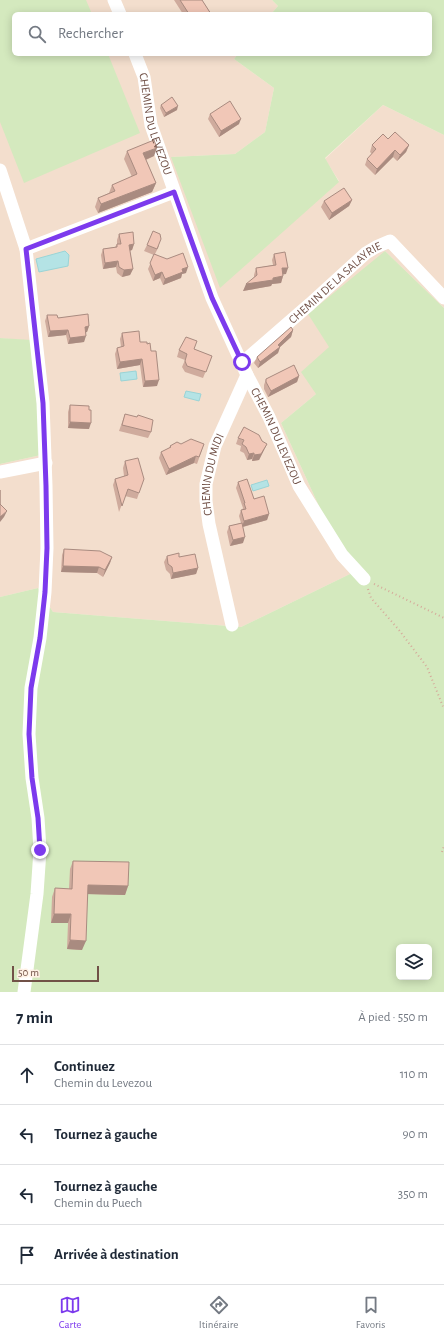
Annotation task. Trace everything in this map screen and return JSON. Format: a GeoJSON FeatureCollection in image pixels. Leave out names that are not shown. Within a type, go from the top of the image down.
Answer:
{"type":"FeatureCollection","features":[{"type":"Feature","properties":{"kind":"street"},"geometry":{"type":"LineString","coordinates":[[114,0],[119,12]]}},
{"type":"Feature","properties":{"kind":"street","name":"CHEMIN DU LEVEZOU"},"geometry":{"type":"LineString","coordinates":[[136,56],[144,77],[151,125],[212,298],[247,375],[269,417],[299,486],[342,555],[364,579]]}},
{"type":"Feature","properties":{"kind":"street"},"geometry":{"type":"LineString","coordinates":[[0,170],[26,249],[43,403],[46,463],[47,548],[45,592],[40,638],[31,688],[29,734],[40,850],[37,894],[24,992]]}},
{"type":"Feature","properties":{"kind":"street"},"geometry":{"type":"LineString","coordinates":[[26,249],[174,192]]}},
{"type":"Feature","properties":{"kind":"street","name":"CHEMIN DE LA SALAYRIE"},"geometry":{"type":"LineString","coordinates":[[242,362],[310,304],[366,253],[390,241],[444,298]]}},
{"type":"Feature","properties":{"kind":"street","name":"CHEMIN DU MIDI"},"geometry":{"type":"LineString","coordinates":[[232,625],[209,524],[206,501],[206,484],[215,446],[247,375]]}},
{"type":"Feature","properties":{"kind":"street"},"geometry":{"type":"LineString","coordinates":[[0,472],[46,463]]}},
{"type":"Feature","properties":{"kind":"path"},"geometry":{"type":"LineString","coordinates":[[364,579],[444,618]]}},
{"type":"Feature","properties":{"kind":"path"},"geometry":{"type":"LineString","coordinates":[[364,579],[371,598],[399,630],[427,667],[444,709]]}},
{"type":"Feature","properties":{"kind":"path"},"geometry":{"type":"LineString","coordinates":[[442,852],[444,846]]}},
{"type":"Feature","properties":{"kind":"shaded area"},"geometry":{"type":"Polygon","coordinates":[[[0,0],[272,0],[278,6],[273,12],[12,12],[12,56],[236,56],[234,59],[274,88],[265,132],[235,154],[171,157],[339,181],[325,159],[383,105],[444,135],[444,308],[385,251],[329,347],[316,394],[281,423],[350,574],[241,627],[53,612],[38,588],[0,597],[0,464],[41,455],[32,341],[0,338],[0,0]]]}},
{"type":"Feature","properties":{"kind":"green space"},"geometry":{"type":"Polygon","coordinates":[[[0,0],[86,0],[91,12],[12,12],[12,56],[109,56],[140,133],[24,183],[0,122],[0,0]]]}},
{"type":"Feature","properties":{"kind":"green space"},"geometry":{"type":"Polygon","coordinates":[[[272,0],[444,0],[444,135],[383,105],[325,158],[339,182],[220,288],[171,157],[235,154],[265,132],[274,88],[234,59],[236,56],[432,56],[432,12],[273,12],[278,6],[272,0]]]}},
{"type":"Feature","properties":{"kind":"green space"},"geometry":{"type":"Polygon","coordinates":[[[385,251],[444,308],[444,992],[0,992],[0,597],[38,588],[53,612],[241,627],[350,574],[281,423],[316,394],[301,372],[329,347],[308,314],[385,251]]]}},
{"type":"Feature","properties":{"kind":"green space"},"geometry":{"type":"Polygon","coordinates":[[[0,338],[32,340],[41,455],[0,464],[0,338]]]}},
{"type":"Feature","properties":{"kind":"water"},"geometry":{"type":"Polygon","coordinates":[[[65,251],[69,255],[68,266],[39,272],[36,259],[65,251]]]}},
{"type":"Feature","properties":{"kind":"water"},"geometry":{"type":"Polygon","coordinates":[[[136,371],[137,379],[121,381],[120,373],[136,371]]]}},
{"type":"Feature","properties":{"kind":"water"},"geometry":{"type":"Polygon","coordinates":[[[186,391],[201,394],[199,401],[184,397],[186,391]]]}},
{"type":"Feature","properties":{"kind":"water"},"geometry":{"type":"Polygon","coordinates":[[[267,480],[269,486],[253,491],[251,485],[267,480]]]}},
{"type":"Feature","properties":{"kind":"building"},"geometry":{"type":"Polygon","coordinates":[[[180,0],[202,0],[210,12],[188,12],[180,0]]]}},
{"type":"Feature","properties":{"kind":"building"},"geometry":{"type":"Polygon","coordinates":[[[172,97],[178,106],[166,113],[161,105],[172,97]]]}},
{"type":"Feature","properties":{"kind":"building"},"geometry":{"type":"Polygon","coordinates":[[[230,101],[241,119],[221,131],[210,114],[230,101]]]}},
{"type":"Feature","properties":{"kind":"building"},"geometry":{"type":"Polygon","coordinates":[[[395,132],[409,145],[400,155],[395,150],[377,169],[367,159],[376,149],[372,145],[383,134],[388,139],[395,132]]]}},
{"type":"Feature","properties":{"kind":"building"},"geometry":{"type":"Polygon","coordinates":[[[154,140],[157,148],[143,153],[156,183],[101,204],[98,198],[115,191],[112,185],[137,174],[127,151],[154,140]]]}},
{"type":"Feature","properties":{"kind":"building"},"geometry":{"type":"Polygon","coordinates":[[[344,188],[352,200],[332,213],[324,201],[344,188]]]}},
{"type":"Feature","properties":{"kind":"building"},"geometry":{"type":"Polygon","coordinates":[[[153,231],[160,234],[161,239],[157,249],[147,245],[153,231]]]}},
{"type":"Feature","properties":{"kind":"building"},"geometry":{"type":"Polygon","coordinates":[[[133,232],[134,244],[129,245],[133,269],[124,270],[119,267],[118,261],[105,263],[103,249],[117,247],[117,244],[121,244],[119,234],[133,232]]]}},
{"type":"Feature","properties":{"kind":"building"},"geometry":{"type":"Polygon","coordinates":[[[285,252],[288,268],[282,268],[283,276],[273,278],[273,280],[246,284],[257,275],[256,268],[276,265],[274,254],[285,252]]]}},
{"type":"Feature","properties":{"kind":"building"},"geometry":{"type":"Polygon","coordinates":[[[183,253],[188,267],[182,269],[183,272],[165,279],[162,272],[155,275],[150,263],[154,254],[167,259],[183,253]]]}},
{"type":"Feature","properties":{"kind":"building"},"geometry":{"type":"Polygon","coordinates":[[[88,314],[89,326],[85,327],[86,336],[70,338],[68,330],[50,331],[47,315],[57,315],[58,318],[88,314]]]}},
{"type":"Feature","properties":{"kind":"building"},"geometry":{"type":"Polygon","coordinates":[[[291,327],[293,330],[278,345],[280,347],[260,362],[257,357],[291,327]]]}},
{"type":"Feature","properties":{"kind":"building"},"geometry":{"type":"Polygon","coordinates":[[[139,331],[140,342],[147,342],[147,344],[150,343],[151,351],[156,351],[159,380],[145,381],[142,359],[120,362],[117,348],[124,346],[122,333],[139,331]]]}},
{"type":"Feature","properties":{"kind":"building"},"geometry":{"type":"Polygon","coordinates":[[[186,337],[197,341],[194,349],[212,356],[206,372],[187,366],[185,361],[187,354],[179,350],[186,337]]]}},
{"type":"Feature","properties":{"kind":"building"},"geometry":{"type":"Polygon","coordinates":[[[294,365],[299,376],[271,391],[266,379],[294,365]]]}},
{"type":"Feature","properties":{"kind":"building"},"geometry":{"type":"Polygon","coordinates":[[[70,405],[89,406],[89,410],[91,410],[91,423],[70,422],[70,405]]]}},
{"type":"Feature","properties":{"kind":"building"},"geometry":{"type":"Polygon","coordinates":[[[125,414],[137,417],[138,415],[153,420],[151,432],[122,425],[125,414]]]}},
{"type":"Feature","properties":{"kind":"building"},"geometry":{"type":"Polygon","coordinates":[[[244,427],[259,435],[262,441],[267,444],[261,454],[249,454],[246,447],[242,444],[244,440],[238,438],[244,427]]]}},
{"type":"Feature","properties":{"kind":"building"},"geometry":{"type":"Polygon","coordinates":[[[191,439],[204,444],[199,457],[196,456],[169,469],[161,452],[177,442],[181,444],[191,439]]]}},
{"type":"Feature","properties":{"kind":"building"},"geometry":{"type":"Polygon","coordinates":[[[138,458],[144,479],[139,493],[128,489],[122,506],[115,479],[128,475],[125,461],[138,458]]]}},
{"type":"Feature","properties":{"kind":"building"},"geometry":{"type":"Polygon","coordinates":[[[247,479],[254,499],[264,496],[269,514],[244,521],[241,510],[246,509],[238,482],[247,479]]]}},
{"type":"Feature","properties":{"kind":"building"},"geometry":{"type":"Polygon","coordinates":[[[0,504],[7,511],[0,517],[0,504]]]}},
{"type":"Feature","properties":{"kind":"building"},"geometry":{"type":"Polygon","coordinates":[[[242,523],[245,537],[233,540],[229,526],[242,523]]]}},
{"type":"Feature","properties":{"kind":"building"},"geometry":{"type":"Polygon","coordinates":[[[64,549],[100,551],[112,557],[105,570],[99,567],[63,566],[64,549]]]}},
{"type":"Feature","properties":{"kind":"building"},"geometry":{"type":"Polygon","coordinates":[[[179,553],[179,557],[195,554],[198,568],[173,573],[172,567],[168,564],[167,556],[179,553]]]}},
{"type":"Feature","properties":{"kind":"building"},"geometry":{"type":"Polygon","coordinates":[[[73,861],[129,862],[128,886],[88,885],[86,941],[70,940],[71,914],[54,914],[55,888],[72,889],[73,861]]]}},
{"type":"Feature","properties":{"kind":"route"},"geometry":{"type":"LineString","coordinates":[[40,850],[29,734],[31,688],[40,638],[45,592],[47,548],[46,486],[43,403],[36,328],[26,249],[174,192],[212,298],[242,362]]}}]}
